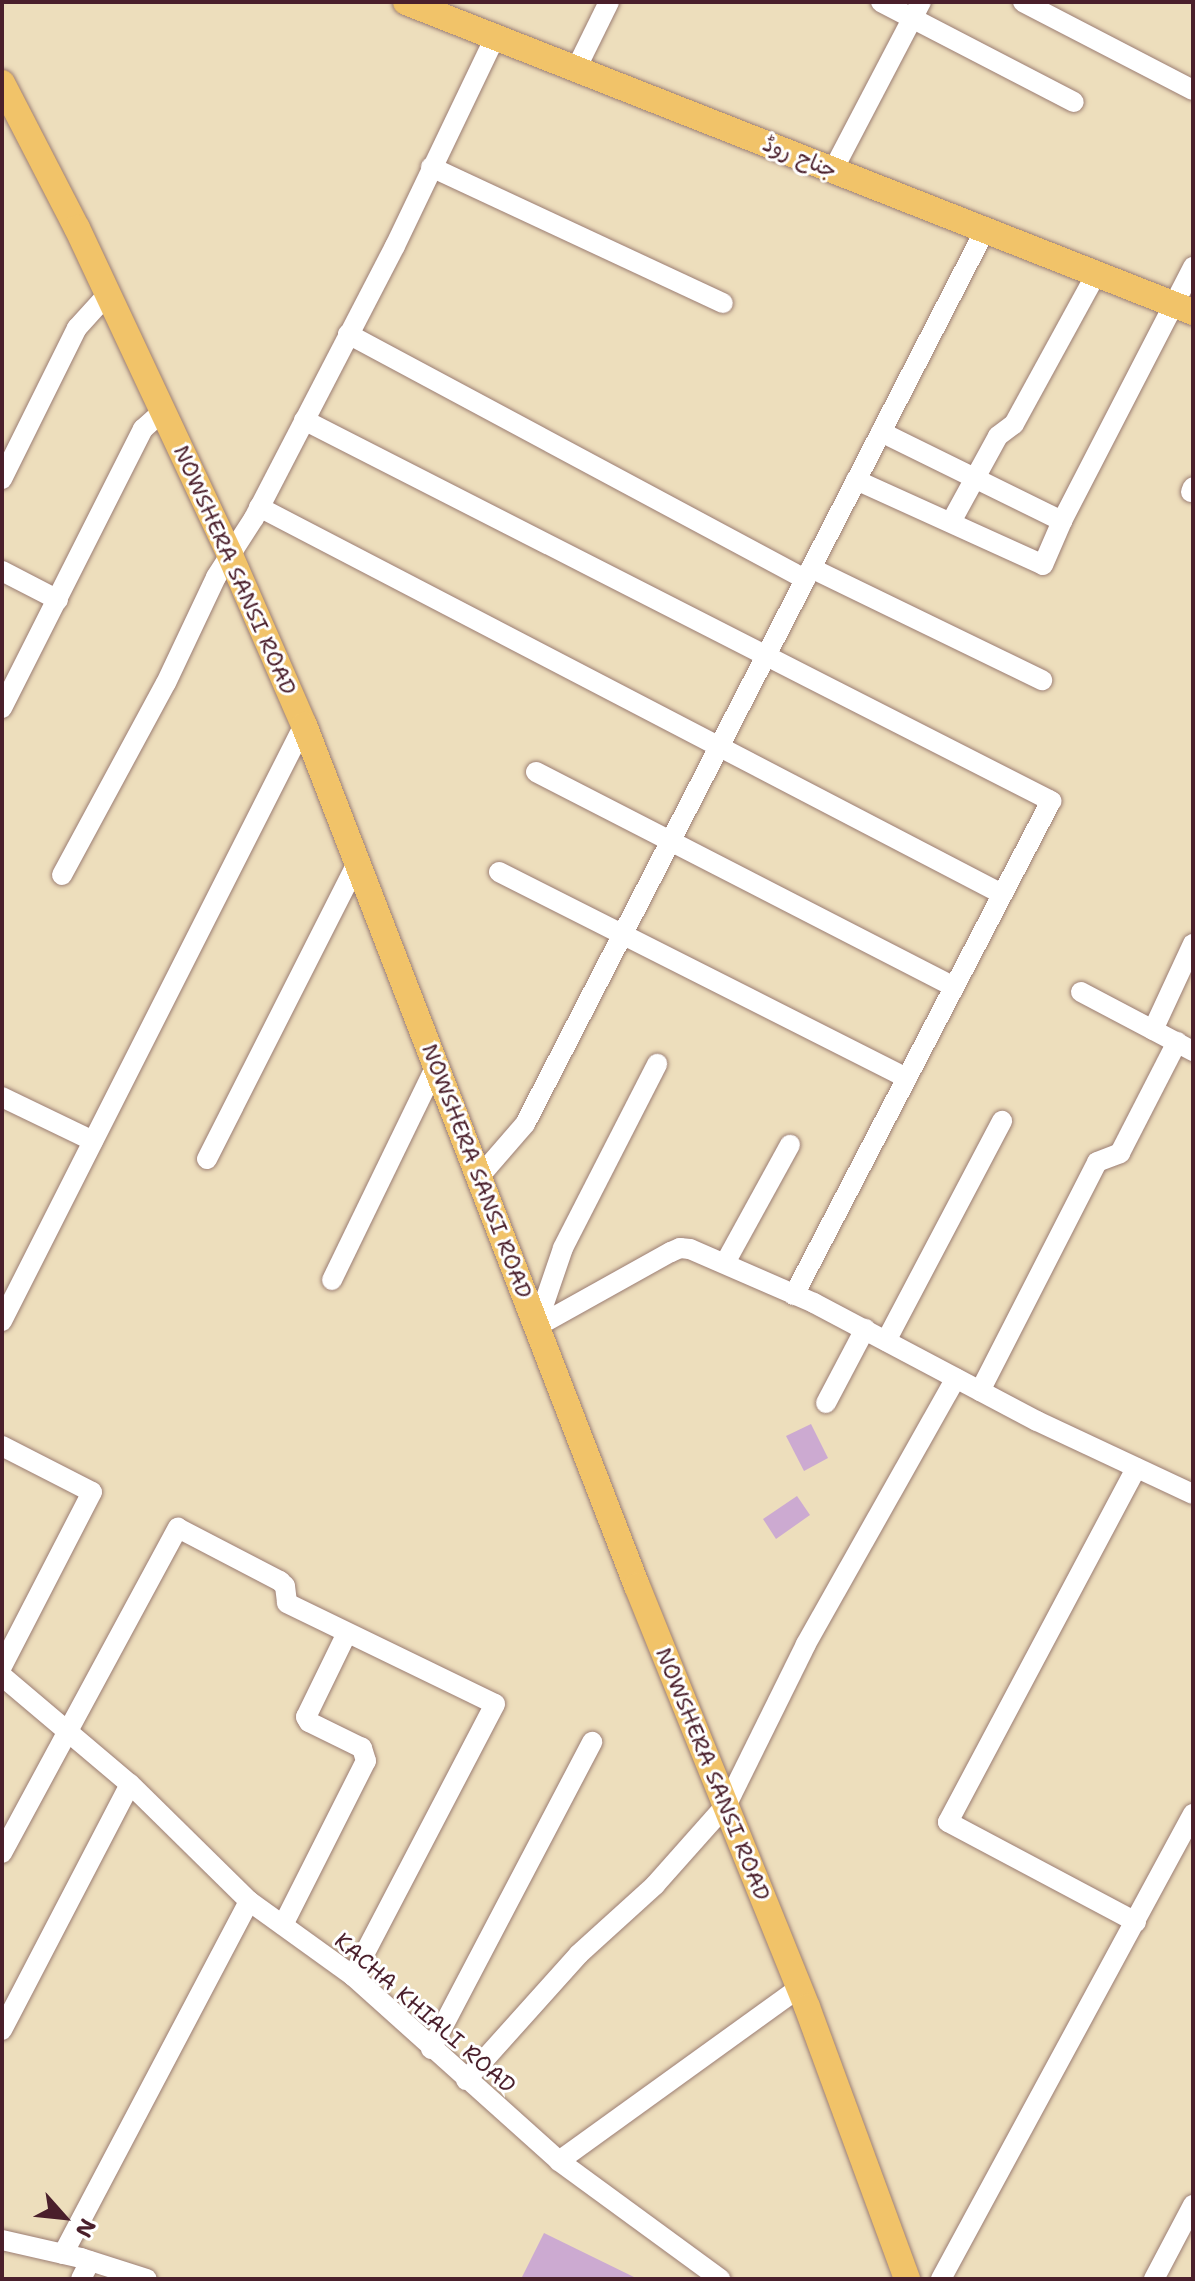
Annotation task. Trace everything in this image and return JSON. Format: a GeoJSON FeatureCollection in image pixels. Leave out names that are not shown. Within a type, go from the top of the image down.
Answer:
{"type":"FeatureCollection","features":[{"type":"Feature","properties":{"kind":"main road","name":"جناح روڈ"},"geometry":{"type":"LineString","coordinates":[[406,2],[1183,308]]}},
{"type":"Feature","properties":{"kind":"main road","name":"NOWSHERA SANSI ROAD"},"geometry":{"type":"LineString","coordinates":[[3,91],[77,228],[106,296],[230,555],[304,725],[536,1327],[799,1988],[907,2279]]}},
{"type":"Feature","properties":{"kind":"street"},"geometry":{"type":"LineString","coordinates":[[576,69],[609,2]]}},
{"type":"Feature","properties":{"kind":"street"},"geometry":{"type":"LineString","coordinates":[[881,2],[916,10],[1074,102]]}},
{"type":"Feature","properties":{"kind":"street"},"geometry":{"type":"LineString","coordinates":[[1023,2],[1193,90]]}},
{"type":"Feature","properties":{"kind":"street"},"geometry":{"type":"LineString","coordinates":[[833,170],[916,10]]}},
{"type":"Feature","properties":{"kind":"street"},"geometry":{"type":"LineString","coordinates":[[62,875],[304,420],[495,37]]}},
{"type":"Feature","properties":{"kind":"street"},"geometry":{"type":"LineString","coordinates":[[431,167],[723,303]]}},
{"type":"Feature","properties":{"kind":"street"},"geometry":{"type":"LineString","coordinates":[[480,1176],[525,1124],[985,230]]}},
{"type":"Feature","properties":{"kind":"street"},"geometry":{"type":"LineString","coordinates":[[856,480],[1043,565],[1062,521],[1183,308],[1193,267]]}},
{"type":"Feature","properties":{"kind":"street"},"geometry":{"type":"LineString","coordinates":[[951,522],[1000,433],[1014,424],[1096,274]]}},
{"type":"Feature","properties":{"kind":"street"},"geometry":{"type":"LineString","coordinates":[[2,479],[77,328],[106,296]]}},
{"type":"Feature","properties":{"kind":"street"},"geometry":{"type":"LineString","coordinates":[[348,334],[808,574],[1042,680]]}},
{"type":"Feature","properties":{"kind":"street"},"geometry":{"type":"LineString","coordinates":[[2,708],[143,429],[163,411]]}},
{"type":"Feature","properties":{"kind":"street"},"geometry":{"type":"LineString","coordinates":[[304,420],[1051,801],[794,1295]]}},
{"type":"Feature","properties":{"kind":"street"},"geometry":{"type":"LineString","coordinates":[[881,432],[1062,521]]}},
{"type":"Feature","properties":{"kind":"street"},"geometry":{"type":"LineString","coordinates":[[259,507],[1002,894]]}},
{"type":"Feature","properties":{"kind":"street"},"geometry":{"type":"LineString","coordinates":[[2,571],[58,600]]}},
{"type":"Feature","properties":{"kind":"street"},"geometry":{"type":"LineString","coordinates":[[2,1321],[304,725]]}},
{"type":"Feature","properties":{"kind":"street"},"geometry":{"type":"LineString","coordinates":[[536,772],[954,987]]}},
{"type":"Feature","properties":{"kind":"street"},"geometry":{"type":"LineString","coordinates":[[207,1159],[358,861]]}},
{"type":"Feature","properties":{"kind":"street"},"geometry":{"type":"LineString","coordinates":[[499,872],[907,1078]]}},
{"type":"Feature","properties":{"kind":"street"},"geometry":{"type":"LineString","coordinates":[[1153,1030],[1193,944]]}},
{"type":"Feature","properties":{"kind":"street"},"geometry":{"type":"LineString","coordinates":[[980,1391],[1097,1162],[1120,1153],[1185,1046],[1081,992]]}},
{"type":"Feature","properties":{"kind":"street"},"geometry":{"type":"LineString","coordinates":[[332,1280],[437,1064]]}},
{"type":"Feature","properties":{"kind":"street"},"geometry":{"type":"LineString","coordinates":[[536,1327],[563,1248],[657,1064]]}},
{"type":"Feature","properties":{"kind":"street"},"geometry":{"type":"LineString","coordinates":[[2,1097],[93,1141]]}},
{"type":"Feature","properties":{"kind":"street"},"geometry":{"type":"LineString","coordinates":[[886,1341],[1002,1121]]}},
{"type":"Feature","properties":{"kind":"street"},"geometry":{"type":"LineString","coordinates":[[725,1263],[790,1145]]}},
{"type":"Feature","properties":{"kind":"street"},"geometry":{"type":"LineString","coordinates":[[536,1327],[680,1248],[725,1263],[865,1329],[980,1391],[1193,1494]]}},
{"type":"Feature","properties":{"kind":"street"},"geometry":{"type":"LineString","coordinates":[[826,1403],[865,1329]]}},
{"type":"Feature","properties":{"kind":"street"},"geometry":{"type":"LineString","coordinates":[[466,2080],[587,1946],[655,1885],[727,1804],[813,1631],[956,1378]]}},
{"type":"Feature","properties":{"kind":"street"},"geometry":{"type":"LineString","coordinates":[[2,1666],[92,1492],[5,1454]]}},
{"type":"Feature","properties":{"kind":"street"},"geometry":{"type":"LineString","coordinates":[[1136,1468],[948,1822],[1136,1922]]}},
{"type":"Feature","properties":{"kind":"street"},"geometry":{"type":"LineString","coordinates":[[2,1853],[178,1528],[280,1581],[287,1603],[495,1704],[353,1976]]}},
{"type":"Feature","properties":{"kind":"street"},"geometry":{"type":"LineString","coordinates":[[283,1925],[366,1761],[362,1748],[309,1722],[306,1717],[347,1633]]}},
{"type":"Feature","properties":{"kind":"street","name":"KACHA KHIALI ROAD"},"geometry":{"type":"LineString","coordinates":[[2,1676],[130,1784],[249,1901],[353,1976],[559,2161],[720,2279]]}},
{"type":"Feature","properties":{"kind":"street"},"geometry":{"type":"LineString","coordinates":[[431,2049],[592,1742]]}},
{"type":"Feature","properties":{"kind":"street"},"geometry":{"type":"LineString","coordinates":[[2,2030],[130,1784]]}},
{"type":"Feature","properties":{"kind":"street"},"geometry":{"type":"LineString","coordinates":[[941,2279],[1193,1814]]}},
{"type":"Feature","properties":{"kind":"street"},"geometry":{"type":"LineString","coordinates":[[63,2254],[249,1901]]}},
{"type":"Feature","properties":{"kind":"street"},"geometry":{"type":"LineString","coordinates":[[559,2161],[799,1988]]}},
{"type":"Feature","properties":{"kind":"street"},"geometry":{"type":"LineString","coordinates":[[1154,2279],[1193,2205]]}},
{"type":"Feature","properties":{"kind":"street"},"geometry":{"type":"LineString","coordinates":[[2,2240],[63,2254],[86,2270],[147,2279]]}},
{"type":"Feature","properties":{"kind":"building"},"geometry":{"type":"Polygon","coordinates":[[[811,1424],[828,1458],[804,1471],[786,1436],[811,1424]]]}},
{"type":"Feature","properties":{"kind":"building"},"geometry":{"type":"Polygon","coordinates":[[[797,1496],[810,1515],[776,1539],[763,1519],[797,1496]]]}},
{"type":"Feature","properties":{"kind":"building"},"geometry":{"type":"Polygon","coordinates":[[[544,2233],[638,2279],[521,2279],[544,2233]]]}}]}
